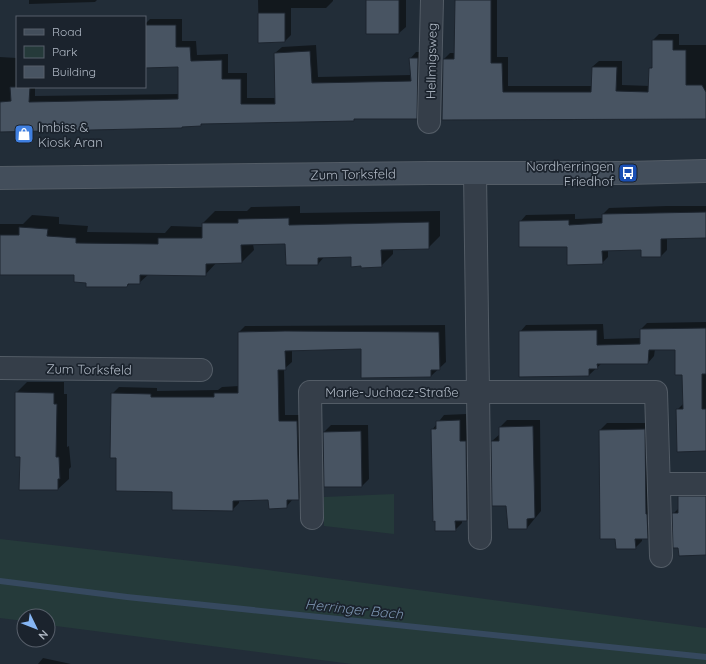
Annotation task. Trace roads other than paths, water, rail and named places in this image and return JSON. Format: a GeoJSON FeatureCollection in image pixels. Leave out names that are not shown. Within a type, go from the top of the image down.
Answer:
{"type":"FeatureCollection","features":[{"type":"Feature","properties":{"kind":"main road","name":"Zum Torksfeld"},"geometry":{"type":"LineString","coordinates":[[0,178],[706,171]]}},
{"type":"Feature","properties":{"kind":"street","name":"Hellmigsweg"},"geometry":{"type":"LineString","coordinates":[[430,122],[432,0]]}},
{"type":"Feature","properties":{"kind":"street"},"geometry":{"type":"LineString","coordinates":[[475,173],[480,538]]}},
{"type":"Feature","properties":{"kind":"street","name":"Zum Torksfeld"},"geometry":{"type":"LineString","coordinates":[[0,368],[201,370]]}},
{"type":"Feature","properties":{"kind":"street","name":"Marie-Juchacz-Straße"},"geometry":{"type":"LineString","coordinates":[[312,518],[310,392],[656,392],[661,556]]}},
{"type":"Feature","properties":{"kind":"street"},"geometry":{"type":"LineString","coordinates":[[659,484],[706,484]]}},
{"type":"Feature","properties":{"kind":"waterway","name":"Herringer Bach"},"geometry":{"type":"LineString","coordinates":[[0,581],[127,597],[706,657]]}},
{"type":"Feature","properties":{"kind":"place","name":"Imbiss & Kiosk Aran"},"geometry":{"type":"Point","coordinates":[24,134]}},
{"type":"Feature","properties":{"kind":"place","name":"Nordherringen Friedhof"},"geometry":{"type":"Point","coordinates":[628,173]}}]}
